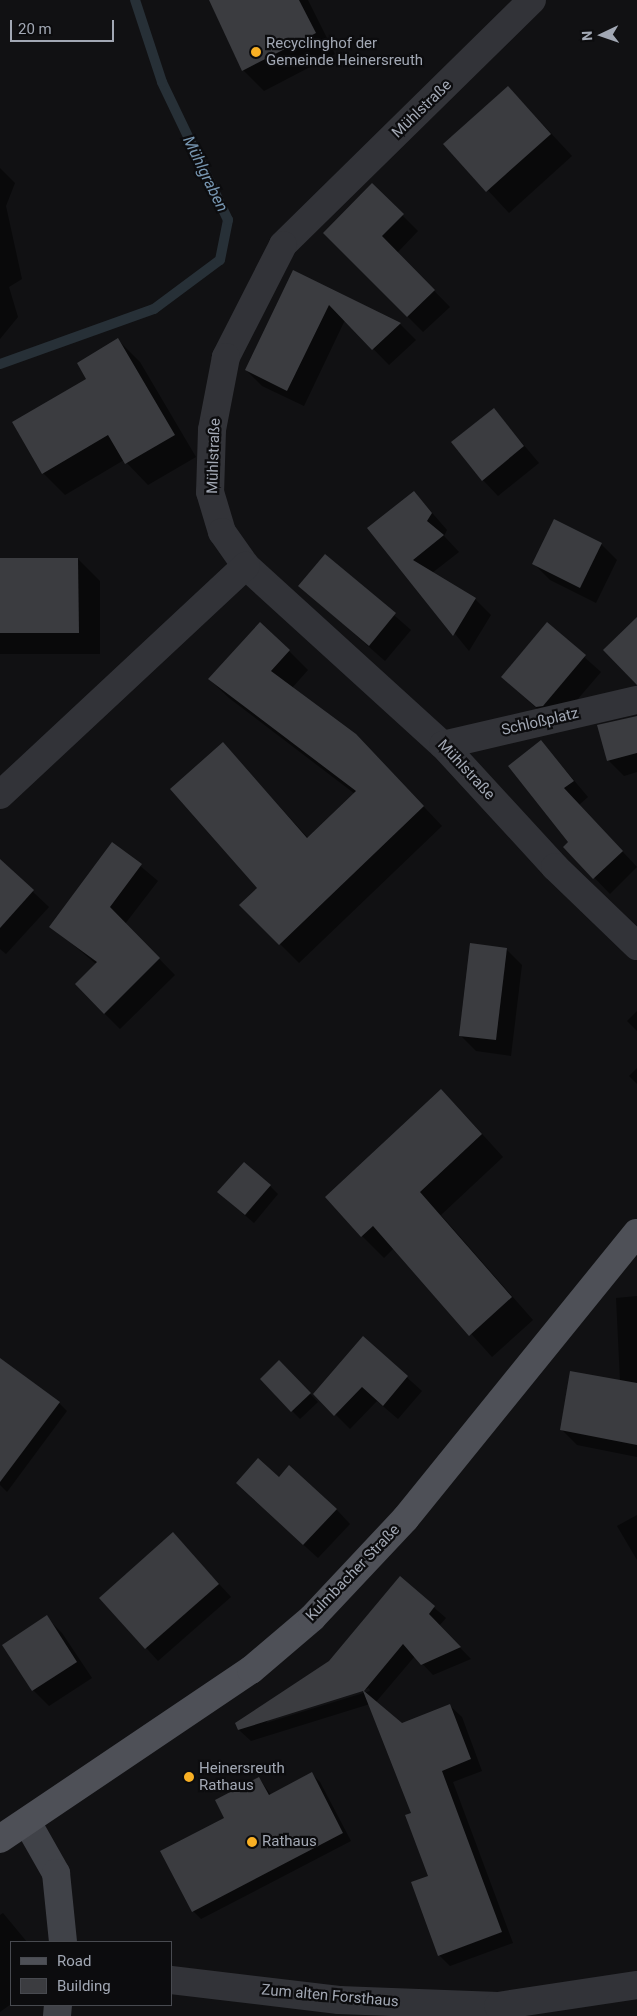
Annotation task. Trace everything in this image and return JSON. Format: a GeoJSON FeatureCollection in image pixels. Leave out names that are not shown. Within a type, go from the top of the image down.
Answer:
{"type":"FeatureCollection","features":[{"type":"Feature","properties":{"kind":"main road","name":"Kulmbacher Straße"},"geometry":{"type":"LineString","coordinates":[[0,1839],[28,1822],[250,1670],[312,1618],[406,1519],[637,1233]]}},
{"type":"Feature","properties":{"kind":"street","name":"Mühlstraße"},"geometry":{"type":"LineString","coordinates":[[532,0],[283,245],[226,357],[212,430],[210,492],[222,532],[246,566],[444,744],[555,867],[637,946]]}},
{"type":"Feature","properties":{"kind":"street"},"geometry":{"type":"LineString","coordinates":[[0,795],[246,566]]}},
{"type":"Feature","properties":{"kind":"street","name":"Schloßplatz"},"geometry":{"type":"LineString","coordinates":[[444,744],[637,700]]}},
{"type":"Feature","properties":{"kind":"street"},"geometry":{"type":"LineString","coordinates":[[28,1822],[56,1873],[63,1941]]}},
{"type":"Feature","properties":{"kind":"street","name":"Zum alten Forsthaus"},"geometry":{"type":"LineString","coordinates":[[172,1980],[339,2000],[498,2006],[637,1985]]}},
{"type":"Feature","properties":{"kind":"building","name":"Recyclinghof der Gemeinde Heinersreuth"},"geometry":{"type":"Polygon","coordinates":[[[209,0],[299,0],[316,33],[242,71],[209,0]]]}},
{"type":"Feature","properties":{"kind":"building"},"geometry":{"type":"Polygon","coordinates":[[[508,86],[551,134],[486,192],[443,144],[508,86]]]}},
{"type":"Feature","properties":{"kind":"building"},"geometry":{"type":"Polygon","coordinates":[[[372,183],[404,214],[382,236],[435,290],[407,317],[323,233],[372,183]]]}},
{"type":"Feature","properties":{"kind":"building"},"geometry":{"type":"Polygon","coordinates":[[[293,270],[401,323],[372,350],[329,305],[287,391],[245,370],[293,270]]]}},
{"type":"Feature","properties":{"kind":"building"},"geometry":{"type":"Polygon","coordinates":[[[118,338],[175,435],[125,464],[108,435],[42,474],[12,422],[86,379],[77,363],[118,338]]]}},
{"type":"Feature","properties":{"kind":"building"},"geometry":{"type":"Polygon","coordinates":[[[494,408],[524,446],[482,481],[451,442],[494,408]]]}},
{"type":"Feature","properties":{"kind":"building"},"geometry":{"type":"Polygon","coordinates":[[[414,491],[432,513],[427,521],[444,535],[413,560],[476,598],[453,636],[367,528],[414,491]]]}},
{"type":"Feature","properties":{"kind":"building"},"geometry":{"type":"Polygon","coordinates":[[[554,519],[602,543],[580,588],[532,564],[554,519]]]}},
{"type":"Feature","properties":{"kind":"building"},"geometry":{"type":"Polygon","coordinates":[[[325,554],[396,613],[369,646],[298,586],[325,554]]]}},
{"type":"Feature","properties":{"kind":"building"},"geometry":{"type":"Polygon","coordinates":[[[0,558],[78,558],[79,633],[0,633],[0,558]]]}},
{"type":"Feature","properties":{"kind":"building"},"geometry":{"type":"Polygon","coordinates":[[[637,617],[637,685],[603,650],[637,617]]]}},
{"type":"Feature","properties":{"kind":"building"},"geometry":{"type":"Polygon","coordinates":[[[260,622],[290,650],[271,671],[356,734],[424,806],[279,945],[239,905],[257,888],[170,789],[223,742],[307,838],[356,791],[208,679],[260,622]]]}},
{"type":"Feature","properties":{"kind":"building"},"geometry":{"type":"Polygon","coordinates":[[[547,622],[586,655],[543,706],[536,707],[501,677],[547,622]]]}},
{"type":"Feature","properties":{"kind":"building"},"geometry":{"type":"Polygon","coordinates":[[[637,716],[637,753],[607,761],[597,725],[637,716]]]}},
{"type":"Feature","properties":{"kind":"building"},"geometry":{"type":"Polygon","coordinates":[[[541,740],[574,781],[564,788],[623,851],[593,879],[563,847],[568,842],[508,766],[541,740]]]}},
{"type":"Feature","properties":{"kind":"building"},"geometry":{"type":"Polygon","coordinates":[[[112,842],[142,864],[110,907],[160,958],[104,1014],[75,984],[97,962],[49,927],[112,842]]]}},
{"type":"Feature","properties":{"kind":"building"},"geometry":{"type":"Polygon","coordinates":[[[0,859],[34,890],[0,928],[0,859]]]}},
{"type":"Feature","properties":{"kind":"building"},"geometry":{"type":"Polygon","coordinates":[[[470,943],[507,948],[496,1040],[459,1036],[470,943]]]}},
{"type":"Feature","properties":{"kind":"building"},"geometry":{"type":"Polygon","coordinates":[[[441,1089],[482,1134],[420,1192],[512,1297],[469,1336],[373,1226],[361,1237],[325,1197],[441,1089]]]}},
{"type":"Feature","properties":{"kind":"building"},"geometry":{"type":"Polygon","coordinates":[[[244,1162],[271,1185],[245,1215],[217,1192],[244,1162]]]}},
{"type":"Feature","properties":{"kind":"building"},"geometry":{"type":"Polygon","coordinates":[[[363,1336],[408,1376],[383,1406],[362,1387],[334,1416],[313,1394],[363,1336]]]}},
{"type":"Feature","properties":{"kind":"building"},"geometry":{"type":"Polygon","coordinates":[[[0,1358],[60,1402],[0,1482],[0,1358]]]}},
{"type":"Feature","properties":{"kind":"building"},"geometry":{"type":"Polygon","coordinates":[[[279,1360],[311,1393],[291,1412],[260,1379],[279,1360]]]}},
{"type":"Feature","properties":{"kind":"building"},"geometry":{"type":"Polygon","coordinates":[[[570,1371],[637,1383],[637,1445],[560,1430],[570,1371]]]}},
{"type":"Feature","properties":{"kind":"building"},"geometry":{"type":"Polygon","coordinates":[[[258,1458],[279,1477],[289,1465],[337,1509],[303,1545],[236,1483],[258,1458]]]}},
{"type":"Feature","properties":{"kind":"building"},"geometry":{"type":"Polygon","coordinates":[[[173,1532],[219,1584],[145,1649],[99,1598],[173,1532]]]}},
{"type":"Feature","properties":{"kind":"building"},"geometry":{"type":"Polygon","coordinates":[[[400,1576],[435,1606],[429,1614],[461,1647],[421,1665],[403,1644],[364,1691],[402,1723],[450,1704],[471,1759],[442,1771],[502,1932],[438,1956],[411,1882],[428,1876],[405,1815],[411,1813],[363,1691],[238,1730],[235,1723],[329,1661],[400,1576]]]}},
{"type":"Feature","properties":{"kind":"building"},"geometry":{"type":"Polygon","coordinates":[[[47,1615],[77,1662],[32,1691],[2,1645],[47,1615]]]}},
{"type":"Feature","properties":{"kind":"building","name":"Rathaus"},"geometry":{"type":"Polygon","coordinates":[[[312,1772],[343,1833],[192,1912],[160,1851],[224,1818],[215,1800],[259,1777],[269,1795],[312,1772]]]}},
{"type":"Feature","properties":{"kind":"waterway","name":"Mühlgraben"},"geometry":{"type":"LineString","coordinates":[[0,364],[154,309],[220,260],[228,220],[162,82],[135,0]]}},
{"type":"Feature","properties":{"kind":"place","name":"Recyclinghof der Gemeinde Heinersreuth"},"geometry":{"type":"Point","coordinates":[256,52]}},
{"type":"Feature","properties":{"kind":"place","name":"Heinersreuth Rathaus"},"geometry":{"type":"Point","coordinates":[189,1777]}},
{"type":"Feature","properties":{"kind":"place","name":"Rathaus"},"geometry":{"type":"Point","coordinates":[252,1842]}}]}
